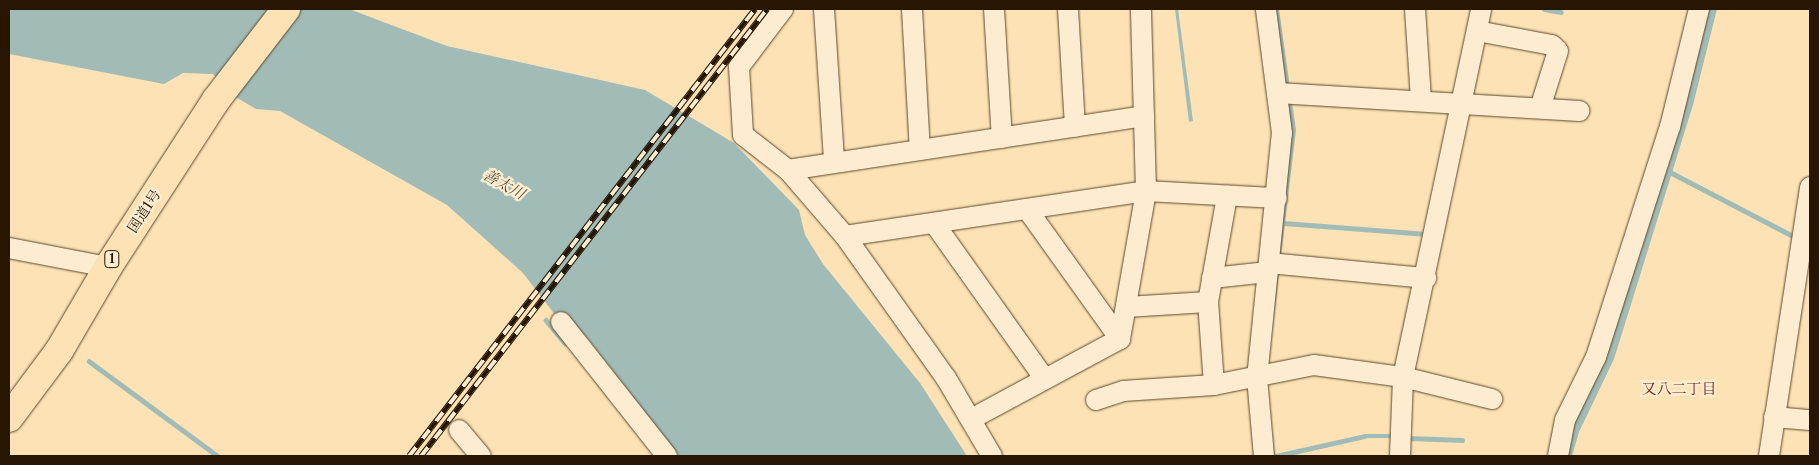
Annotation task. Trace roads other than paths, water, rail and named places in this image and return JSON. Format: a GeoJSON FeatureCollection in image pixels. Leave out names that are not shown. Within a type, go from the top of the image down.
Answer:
{"type":"FeatureCollection","features":[{"type":"Feature","properties":{"kind":"highway","name":"国道1号"},"geometry":{"type":"LineString","coordinates":[[9,418],[59,352],[108,267],[216,100],[286,9]]}},
{"type":"Feature","properties":{"kind":"street"},"geometry":{"type":"LineString","coordinates":[[784,9],[739,66],[743,135],[788,170],[845,236],[973,418],[992,456]]}},
{"type":"Feature","properties":{"kind":"street"},"geometry":{"type":"LineString","coordinates":[[824,9],[834,161]]}},
{"type":"Feature","properties":{"kind":"street"},"geometry":{"type":"LineString","coordinates":[[912,9],[920,150]]}},
{"type":"Feature","properties":{"kind":"street"},"geometry":{"type":"LineString","coordinates":[[994,9],[1002,138]]}},
{"type":"Feature","properties":{"kind":"street"},"geometry":{"type":"LineString","coordinates":[[1068,9],[1075,127]]}},
{"type":"Feature","properties":{"kind":"street"},"geometry":{"type":"LineString","coordinates":[[1120,339],[1146,191],[1142,9]]}},
{"type":"Feature","properties":{"kind":"street"},"geometry":{"type":"LineString","coordinates":[[1264,456],[1262,377],[1273,266],[1285,93],[1266,9]]}},
{"type":"Feature","properties":{"kind":"street"},"geometry":{"type":"LineString","coordinates":[[1415,9],[1421,100]]}},
{"type":"Feature","properties":{"kind":"street"},"geometry":{"type":"LineString","coordinates":[[1400,456],[1403,377],[1426,278],[1459,103],[1478,31],[1481,9]]}},
{"type":"Feature","properties":{"kind":"street"},"geometry":{"type":"LineString","coordinates":[[1558,456],[1565,420],[1596,357],[1670,127],[1699,9]]}},
{"type":"Feature","properties":{"kind":"street"},"geometry":{"type":"LineString","coordinates":[[1478,31],[1552,44],[1558,52],[1540,108]]}},
{"type":"Feature","properties":{"kind":"street"},"geometry":{"type":"LineString","coordinates":[[1285,93],[1579,111]]}},
{"type":"Feature","properties":{"kind":"street"},"geometry":{"type":"LineString","coordinates":[[788,170],[834,161],[1144,116]]}},
{"type":"Feature","properties":{"kind":"street"},"geometry":{"type":"LineString","coordinates":[[1769,456],[1774,416],[1804,278],[1810,187]]}},
{"type":"Feature","properties":{"kind":"street"},"geometry":{"type":"LineString","coordinates":[[845,236],[1146,191],[1277,198]]}},
{"type":"Feature","properties":{"kind":"street"},"geometry":{"type":"LineString","coordinates":[[1214,385],[1208,302],[1227,196]]}},
{"type":"Feature","properties":{"kind":"street"},"geometry":{"type":"LineString","coordinates":[[1027,209],[1120,339]]}},
{"type":"Feature","properties":{"kind":"street"},"geometry":{"type":"LineString","coordinates":[[934,223],[1046,379]]}},
{"type":"Feature","properties":{"kind":"street"},"geometry":{"type":"LineString","coordinates":[[9,248],[108,267]]}},
{"type":"Feature","properties":{"kind":"street"},"geometry":{"type":"LineString","coordinates":[[1212,278],[1273,266],[1426,278]]}},
{"type":"Feature","properties":{"kind":"street"},"geometry":{"type":"LineString","coordinates":[[1126,307],[1208,302]]}},
{"type":"Feature","properties":{"kind":"street"},"geometry":{"type":"LineString","coordinates":[[562,322],[667,456]]}},
{"type":"Feature","properties":{"kind":"street"},"geometry":{"type":"LineString","coordinates":[[973,418],[1120,339]]}},
{"type":"Feature","properties":{"kind":"street"},"geometry":{"type":"LineString","coordinates":[[1096,400],[1123,391],[1214,385],[1262,377],[1314,365],[1403,377],[1492,399]]}},
{"type":"Feature","properties":{"kind":"street"},"geometry":{"type":"LineString","coordinates":[[1774,416],[1810,420]]}},
{"type":"Feature","properties":{"kind":"street"},"geometry":{"type":"LineString","coordinates":[[459,430],[481,456]]}},
{"type":"Feature","properties":{"kind":"water","name":"善太川"},"geometry":{"type":"Polygon","coordinates":[[[9,9],[349,9],[447,46],[645,90],[734,143],[799,210],[805,235],[823,264],[920,383],[967,456],[679,456],[588,339],[567,319],[556,316],[523,273],[447,205],[280,111],[256,109],[234,96],[213,74],[183,73],[164,84],[9,54],[9,9]]]}},
{"type":"Feature","properties":{"kind":"water"},"geometry":{"type":"Polygon","coordinates":[[[1175,9],[1178,9],[1193,121],[1189,122],[1175,9]]]}},
{"type":"Feature","properties":{"kind":"water"},"geometry":{"type":"Polygon","coordinates":[[[1273,9],[1279,9],[1296,130],[1266,383],[1275,456],[1271,456],[1261,383],[1289,148],[1273,9]]]}},
{"type":"Feature","properties":{"kind":"water"},"geometry":{"type":"Polygon","coordinates":[[[1706,9],[1717,9],[1693,105],[1614,359],[1579,432],[1572,456],[1563,456],[1706,9]]]}},
{"type":"Feature","properties":{"kind":"waterway"},"geometry":{"type":"LineString","coordinates":[[1544,9],[1561,12]]}},
{"type":"Feature","properties":{"kind":"waterway"},"geometry":{"type":"LineString","coordinates":[[1670,172],[1795,237]]}},
{"type":"Feature","properties":{"kind":"waterway"},"geometry":{"type":"LineString","coordinates":[[1284,223],[1427,234]]}},
{"type":"Feature","properties":{"kind":"waterway"},"geometry":{"type":"LineString","coordinates":[[546,320],[565,343]]}},
{"type":"Feature","properties":{"kind":"waterway"},"geometry":{"type":"LineString","coordinates":[[89,361],[218,456]]}},
{"type":"Feature","properties":{"kind":"waterway"},"geometry":{"type":"LineString","coordinates":[[1276,456],[1365,436],[1394,436]]}},
{"type":"Feature","properties":{"kind":"waterway"},"geometry":{"type":"LineString","coordinates":[[1409,438],[1462,440]]}},
{"type":"Feature","properties":{"kind":"railway"},"geometry":{"type":"LineString","coordinates":[[409,456],[755,9]]}},
{"type":"Feature","properties":{"kind":"railway"},"geometry":{"type":"LineString","coordinates":[[421,456],[767,9]]}},
{"type":"Feature","properties":{"kind":"district","name":"又八二丁目"},"geometry":{"type":"Point","coordinates":[1679,389]}}]}
